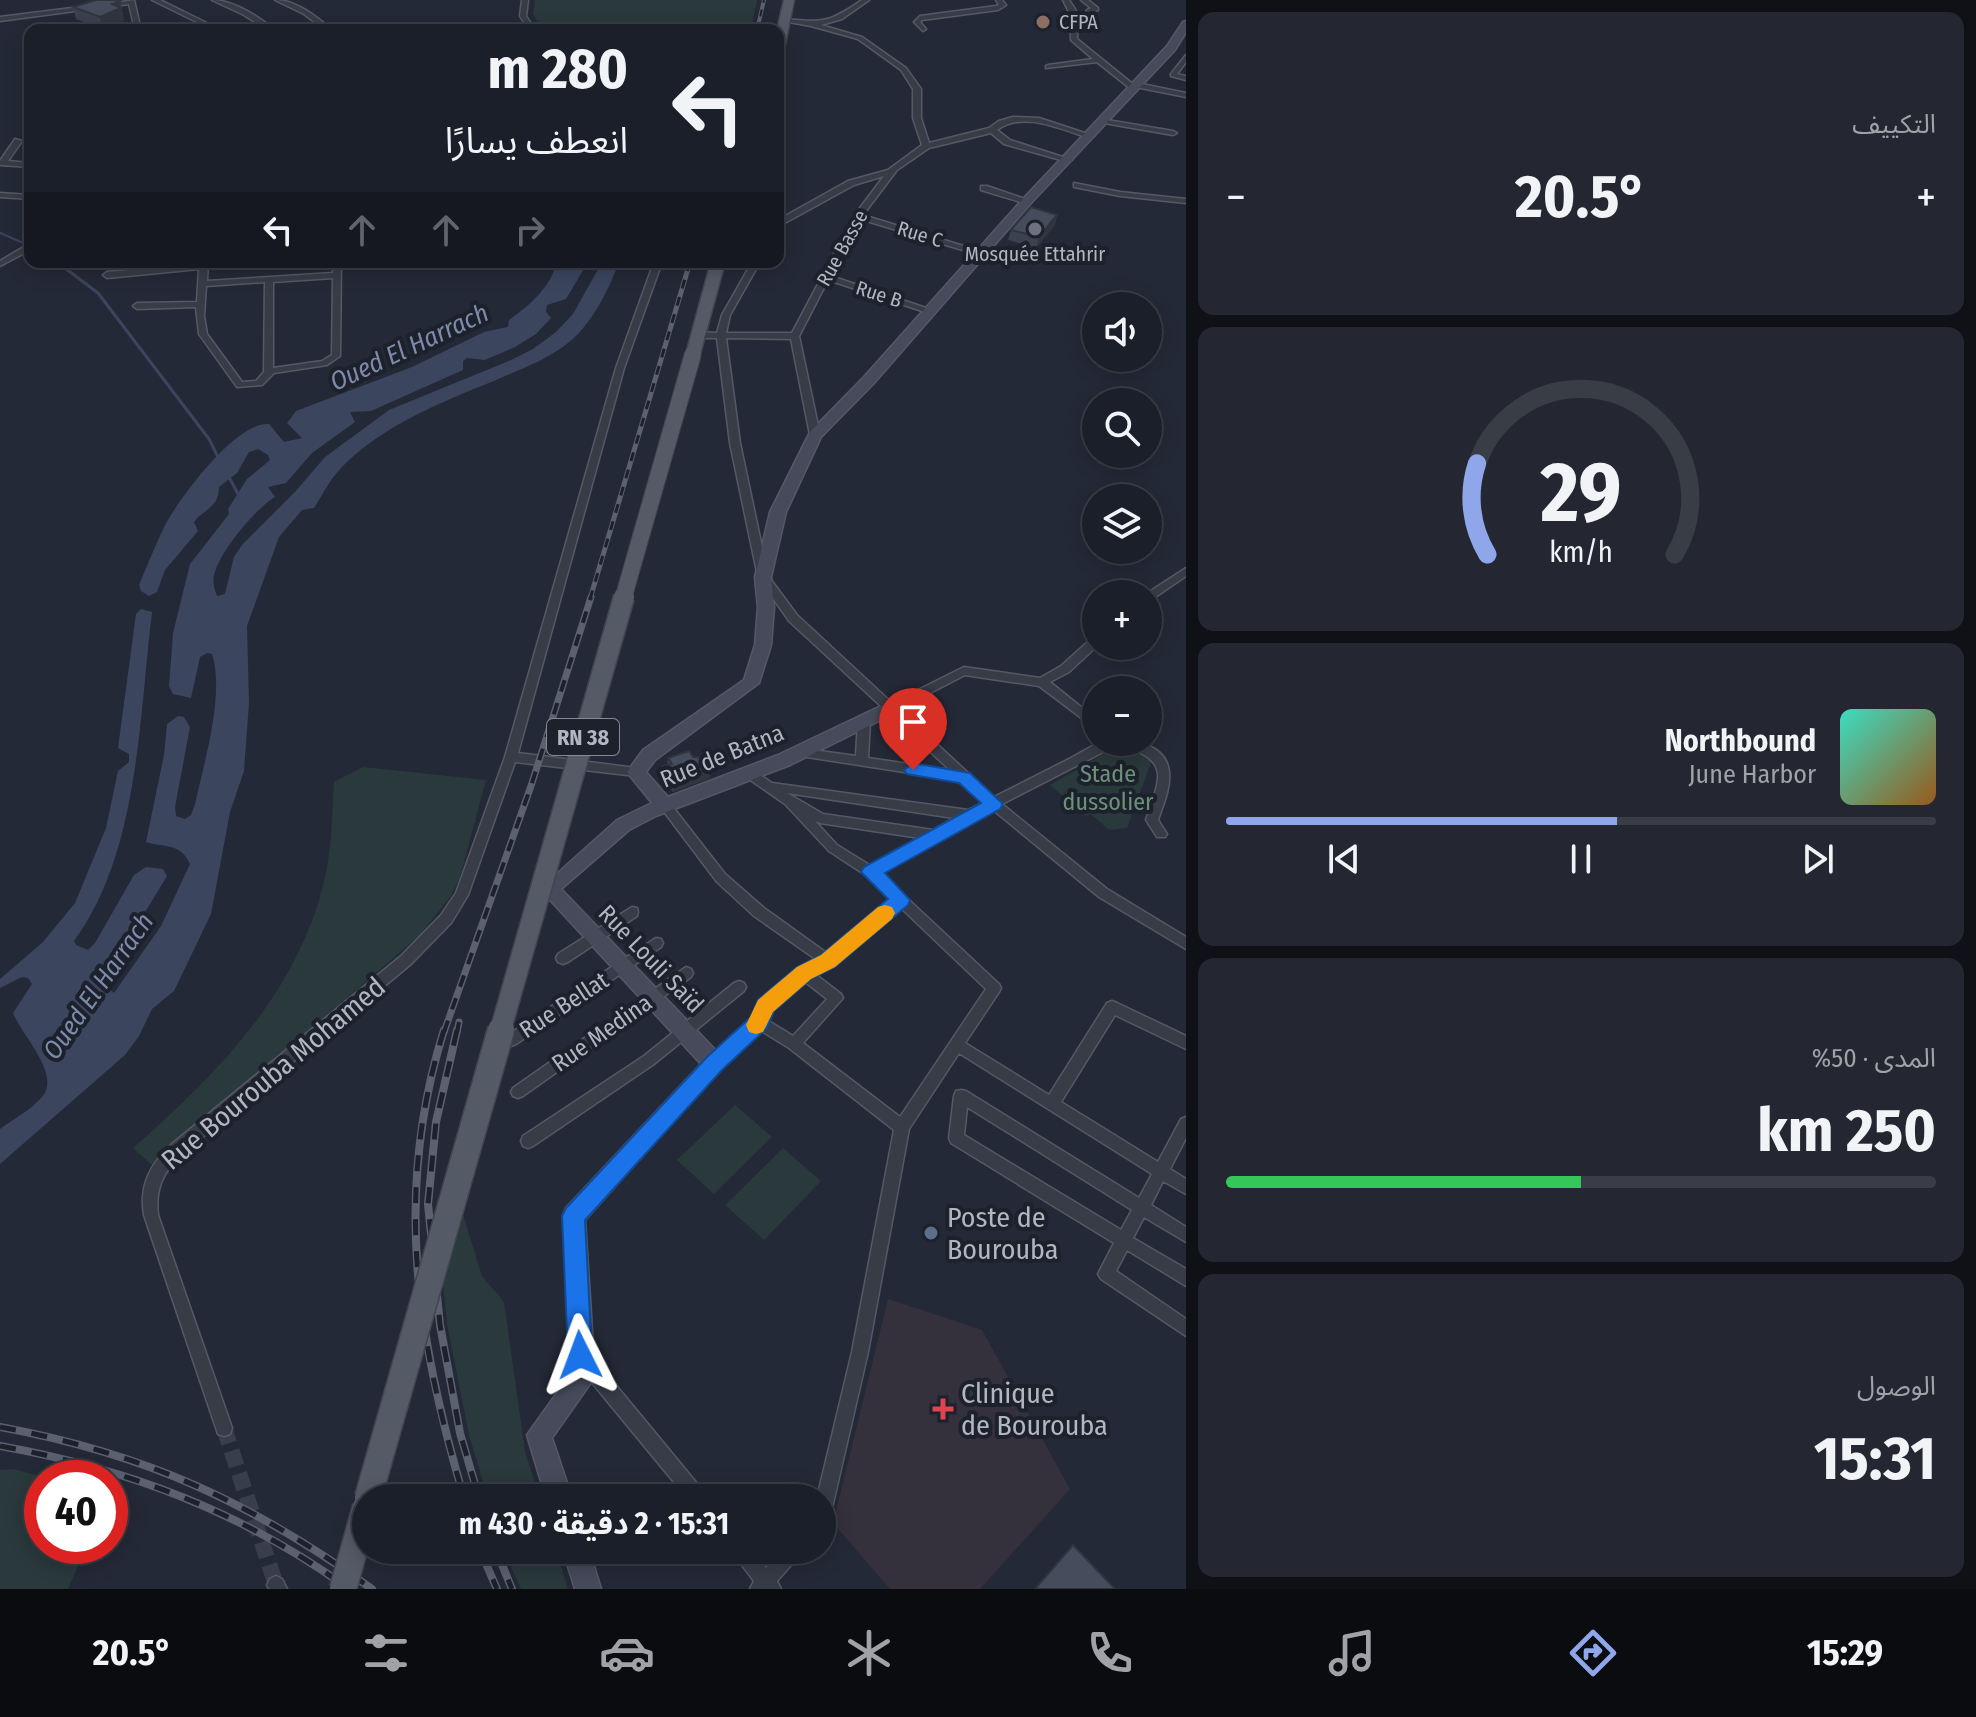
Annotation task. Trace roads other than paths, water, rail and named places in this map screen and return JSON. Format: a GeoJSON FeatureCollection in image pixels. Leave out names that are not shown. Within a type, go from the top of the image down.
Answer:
{"type":"FeatureCollection","features":[{"type":"Feature","properties":{"kind":"main road"},"geometry":{"type":"LineString","coordinates":[[784,28],[789,0]]}},
{"type":"Feature","properties":{"kind":"main road","name":"RN 38"},"geometry":{"type":"LineString","coordinates":[[372,1484],[716,268]]}},
{"type":"Feature","properties":{"kind":"main road"},"geometry":{"type":"LineString","coordinates":[[343,1589],[352,1557]]}},
{"type":"Feature","properties":{"kind":"street"},"geometry":{"type":"LineString","coordinates":[[0,12],[96,0]]}},
{"type":"Feature","properties":{"kind":"street"},"geometry":{"type":"LineString","coordinates":[[155,0],[204,24]]}},
{"type":"Feature","properties":{"kind":"street"},"geometry":{"type":"LineString","coordinates":[[215,0],[261,24]]}},
{"type":"Feature","properties":{"kind":"street"},"geometry":{"type":"LineString","coordinates":[[278,0],[320,24]]}},
{"type":"Feature","properties":{"kind":"street"},"geometry":{"type":"LineString","coordinates":[[525,0],[523,16],[528,24]]}},
{"type":"Feature","properties":{"kind":"street"},"geometry":{"type":"LineString","coordinates":[[812,24],[840,18],[866,0]]}},
{"type":"Feature","properties":{"kind":"street"},"geometry":{"type":"LineString","coordinates":[[923,29],[917,22],[920,18],[998,8],[1003,5],[999,0]]}},
{"type":"Feature","properties":{"kind":"street"},"geometry":{"type":"LineString","coordinates":[[1066,0],[1076,20],[1074,40],[1099,60],[1135,87],[1186,95]]}},
{"type":"Feature","properties":{"kind":"street"},"geometry":{"type":"LineString","coordinates":[[1076,20],[1086,19],[1089,11],[1096,9],[1084,0]]}},
{"type":"Feature","properties":{"kind":"street"},"geometry":{"type":"LineString","coordinates":[[0,19],[132,1],[137,24]]}},
{"type":"Feature","properties":{"kind":"street"},"geometry":{"type":"LineString","coordinates":[[186,16],[188,24]]}},
{"type":"Feature","properties":{"kind":"street"},"geometry":{"type":"LineString","coordinates":[[786,21],[812,24],[871,44],[910,76],[917,89],[917,118],[926,146]]}},
{"type":"Feature","properties":{"kind":"street"},"geometry":{"type":"LineString","coordinates":[[1186,24],[1171,48],[815,435],[778,512],[763,577],[793,618],[994,804],[1103,893],[1186,944]]}},
{"type":"Feature","properties":{"kind":"street"},"geometry":{"type":"LineString","coordinates":[[1186,57],[1173,75],[1186,78]]}},
{"type":"Feature","properties":{"kind":"street"},"geometry":{"type":"LineString","coordinates":[[1048,67],[1099,60]]}},
{"type":"Feature","properties":{"kind":"street","name":"Rue Basse"},"geometry":{"type":"LineString","coordinates":[[795,336],[858,216],[891,172],[926,146],[992,130],[1002,120],[1021,118],[1090,136]]}},
{"type":"Feature","properties":{"kind":"street"},"geometry":{"type":"LineString","coordinates":[[1104,121],[1173,133]]}},
{"type":"Feature","properties":{"kind":"street"},"geometry":{"type":"LineString","coordinates":[[992,130],[1007,142],[1068,160]]}},
{"type":"Feature","properties":{"kind":"street"},"geometry":{"type":"LineString","coordinates":[[1,163],[18,141]]}},
{"type":"Feature","properties":{"kind":"street"},"geometry":{"type":"LineString","coordinates":[[1,163],[24,165]]}},
{"type":"Feature","properties":{"kind":"street"},"geometry":{"type":"LineString","coordinates":[[784,220],[858,179],[891,172]]}},
{"type":"Feature","properties":{"kind":"street"},"geometry":{"type":"LineString","coordinates":[[1077,185],[1120,194],[1186,201]]}},
{"type":"Feature","properties":{"kind":"street"},"geometry":{"type":"LineString","coordinates":[[984,188],[1027,201]]}},
{"type":"Feature","properties":{"kind":"street"},"geometry":{"type":"LineString","coordinates":[[0,195],[24,197]]}},
{"type":"Feature","properties":{"kind":"street","name":"Rue C"},"geometry":{"type":"LineString","coordinates":[[858,216],[982,253]]}},
{"type":"Feature","properties":{"kind":"street"},"geometry":{"type":"LineString","coordinates":[[0,264],[24,250]]}},
{"type":"Feature","properties":{"kind":"street"},"geometry":{"type":"LineString","coordinates":[[107,275],[168,268]]}},
{"type":"Feature","properties":{"kind":"street"},"geometry":{"type":"LineString","coordinates":[[203,268],[200,316],[203,334],[237,383],[255,385],[266,379],[269,279]]}},
{"type":"Feature","properties":{"kind":"street"},"geometry":{"type":"LineString","coordinates":[[268,371],[324,363],[336,356],[337,268]]}},
{"type":"Feature","properties":{"kind":"street","name":"Rue Bourouba Mohamed"},"geometry":{"type":"LineString","coordinates":[[224,1428],[151,1215],[152,1179],[158,1168],[177,1149],[406,960],[446,919],[462,895],[511,757],[620,368],[656,268]]}},
{"type":"Feature","properties":{"kind":"street"},"geometry":{"type":"LineString","coordinates":[[636,772],[649,755],[751,683],[763,645],[766,607],[763,577],[735,443],[721,335],[726,315],[753,268]]}},
{"type":"Feature","properties":{"kind":"street"},"geometry":{"type":"LineString","coordinates":[[202,284],[337,275]]}},
{"type":"Feature","properties":{"kind":"street","name":"Rue B"},"geometry":{"type":"LineString","coordinates":[[827,277],[931,311]]}},
{"type":"Feature","properties":{"kind":"street"},"geometry":{"type":"LineString","coordinates":[[137,306],[202,304]]}},
{"type":"Feature","properties":{"kind":"street"},"geometry":{"type":"LineString","coordinates":[[695,345],[721,335],[795,336],[815,435]]}},
{"type":"Feature","properties":{"kind":"street"},"geometry":{"type":"LineString","coordinates":[[1162,588],[1186,571]]}},
{"type":"Feature","properties":{"kind":"street"},"geometry":{"type":"LineString","coordinates":[[1082,654],[1065,669],[1042,682],[1082,714]]}},
{"type":"Feature","properties":{"kind":"street","name":"Rue de Batna"},"geometry":{"type":"LineString","coordinates":[[549,889],[623,825],[665,805],[750,774],[964,671],[1042,682]]}},
{"type":"Feature","properties":{"kind":"street"},"geometry":{"type":"LineString","coordinates":[[862,762],[864,721]]}},
{"type":"Feature","properties":{"kind":"street"},"geometry":{"type":"LineString","coordinates":[[798,752],[964,777]]}},
{"type":"Feature","properties":{"kind":"street"},"geometry":{"type":"LineString","coordinates":[[871,872],[969,815],[1086,756]]}},
{"type":"Feature","properties":{"kind":"street"},"geometry":{"type":"LineString","coordinates":[[1150,756],[1163,766],[1167,774],[1152,820],[1161,834]]}},
{"type":"Feature","properties":{"kind":"street"},"geometry":{"type":"LineString","coordinates":[[511,757],[636,772],[721,878],[759,912],[828,961]]}},
{"type":"Feature","properties":{"kind":"street"},"geometry":{"type":"LineString","coordinates":[[750,774],[789,801],[833,848],[871,872],[994,988],[902,1127],[860,1352],[829,1484]]}},
{"type":"Feature","properties":{"kind":"street"},"geometry":{"type":"LineString","coordinates":[[772,787],[969,815]]}},
{"type":"Feature","properties":{"kind":"street"},"geometry":{"type":"LineString","coordinates":[[789,801],[820,818],[933,835]]}},
{"type":"Feature","properties":{"kind":"street","name":"Rue Louli Saïd"},"geometry":{"type":"LineString","coordinates":[[549,889],[715,1064]]}},
{"type":"Feature","properties":{"kind":"street"},"geometry":{"type":"LineString","coordinates":[[555,1484],[539,1435],[583,1377],[574,1216],[715,1064],[759,1022],[765,1006],[804,973],[828,961],[901,900]]}},
{"type":"Feature","properties":{"kind":"street"},"geometry":{"type":"LineString","coordinates":[[563,958],[632,912]]}},
{"type":"Feature","properties":{"kind":"street","name":"Rue Bellat"},"geometry":{"type":"LineString","coordinates":[[511,1040],[656,943]]}},
{"type":"Feature","properties":{"kind":"street","name":"Rue Medina"},"geometry":{"type":"LineString","coordinates":[[518,1092],[686,973]]}},
{"type":"Feature","properties":{"kind":"street"},"geometry":{"type":"LineString","coordinates":[[794,1044],[836,998],[804,973]]}},
{"type":"Feature","properties":{"kind":"street"},"geometry":{"type":"LineString","coordinates":[[528,1141],[598,1097],[739,987]]}},
{"type":"Feature","properties":{"kind":"street"},"geometry":{"type":"LineString","coordinates":[[1052,1103],[1112,1007],[1186,1043]]}},
{"type":"Feature","properties":{"kind":"street"},"geometry":{"type":"LineString","coordinates":[[759,1022],[794,1044],[902,1127]]}},
{"type":"Feature","properties":{"kind":"street"},"geometry":{"type":"LineString","coordinates":[[957,1045],[1186,1187]]}},
{"type":"Feature","properties":{"kind":"street"},"geometry":{"type":"LineString","coordinates":[[1186,1235],[961,1096],[956,1138],[1186,1278]]}},
{"type":"Feature","properties":{"kind":"street"},"geometry":{"type":"LineString","coordinates":[[1186,1124],[1106,1274],[1186,1328]]}},
{"type":"Feature","properties":{"kind":"street"},"geometry":{"type":"LineString","coordinates":[[580,1355],[686,1484]]}},
{"type":"Feature","properties":{"kind":"street"},"geometry":{"type":"LineString","coordinates":[[580,1564],[588,1589]]}},
{"type":"Feature","properties":{"kind":"street"},"geometry":{"type":"LineString","coordinates":[[751,1564],[766,1586],[782,1564]]}},
{"type":"Feature","properties":{"kind":"water","name":"Oued El Harrach"},"geometry":{"type":"Polygon","coordinates":[[[555,268],[584,268],[566,299],[547,305],[546,312],[551,318],[536,334],[485,360],[467,358],[463,361],[463,370],[371,411],[350,412],[355,422],[312,453],[286,483],[268,487],[275,497],[249,520],[224,553],[214,575],[217,596],[225,594],[234,557],[242,545],[325,457],[389,410],[533,349],[573,314],[599,268],[616,268],[595,312],[566,345],[531,365],[414,416],[376,439],[338,472],[314,508],[302,510],[279,537],[247,626],[249,703],[244,771],[230,812],[211,914],[174,991],[152,1009],[139,1036],[125,1055],[0,1164],[0,1129],[41,1098],[47,1079],[39,1056],[13,1013],[32,984],[28,978],[22,977],[0,988],[0,979],[43,942],[75,903],[106,828],[118,771],[129,762],[129,754],[118,748],[136,614],[141,609],[152,612],[139,739],[124,826],[112,867],[95,906],[74,941],[76,945],[88,950],[95,943],[134,875],[146,867],[163,869],[167,876],[102,983],[114,993],[161,926],[190,864],[176,849],[146,842],[164,755],[167,724],[178,716],[184,717],[190,727],[175,807],[176,816],[185,819],[191,815],[195,804],[215,708],[212,654],[200,657],[191,698],[173,694],[169,686],[173,633],[190,564],[229,514],[228,509],[247,479],[270,460],[268,455],[258,449],[249,452],[237,473],[219,487],[214,504],[194,522],[198,531],[165,570],[157,592],[149,596],[141,591],[139,585],[171,515],[209,464],[241,435],[256,426],[269,424],[284,442],[302,438],[287,423],[296,411],[412,367],[484,332],[508,327],[509,320],[532,302],[555,268]]]}},
{"type":"Feature","properties":{"kind":"waterway"},"geometry":{"type":"LineString","coordinates":[[0,233],[24,243]]}},
{"type":"Feature","properties":{"kind":"waterway"},"geometry":{"type":"LineString","coordinates":[[65,268],[98,293],[209,439],[219,459]]}},
{"type":"Feature","properties":{"kind":"waterway"},"geometry":{"type":"LineString","coordinates":[[229,477],[240,498]]}},
{"type":"Feature","properties":{"kind":"tunnel"},"geometry":{"type":"LineString","coordinates":[[224,1428],[276,1585]]}},
{"type":"Feature","properties":{"kind":"railway"},"geometry":{"type":"LineString","coordinates":[[758,24],[764,0]]}},
{"type":"Feature","properties":{"kind":"railway"},"geometry":{"type":"LineString","coordinates":[[590,599],[688,268]]}},
{"type":"Feature","properties":{"kind":"railway"},"geometry":{"type":"LineString","coordinates":[[444,1032],[531,786],[591,597]]}},
{"type":"Feature","properties":{"kind":"railway"},"geometry":{"type":"LineString","coordinates":[[457,1032],[459,1022]]}},
{"type":"Feature","properties":{"kind":"railway"},"geometry":{"type":"LineString","coordinates":[[444,1030],[428,1090],[419,1149],[417,1265],[434,1380],[460,1484]]}},
{"type":"Feature","properties":{"kind":"railway"},"geometry":{"type":"LineString","coordinates":[[457,1030],[436,1122],[428,1204],[440,1325],[460,1433],[475,1484]]}},
{"type":"Feature","properties":{"kind":"railway"},"geometry":{"type":"LineString","coordinates":[[0,1427],[103,1451],[195,1486],[283,1531],[372,1589]]}},
{"type":"Feature","properties":{"kind":"railway"},"geometry":{"type":"LineString","coordinates":[[0,1446],[94,1467],[183,1497],[268,1537],[349,1589]]}},
{"type":"Feature","properties":{"kind":"railway"},"geometry":{"type":"LineString","coordinates":[[486,1564],[497,1589]]}},
{"type":"Feature","properties":{"kind":"railway"},"geometry":{"type":"LineString","coordinates":[[502,1564],[512,1589]]}},
{"type":"Feature","properties":{"kind":"place","name":"CFPA"},"geometry":{"type":"Point","coordinates":[1043,22]}},
{"type":"Feature","properties":{"kind":"place","name":"Mosquée Ettahrir"},"geometry":{"type":"Point","coordinates":[1035,229]}},
{"type":"Feature","properties":{"kind":"place","name":"Poste de Bourouba"},"geometry":{"type":"Point","coordinates":[931,1233]}},
{"type":"Feature","properties":{"kind":"place","name":"Clinique de Bourouba"},"geometry":{"type":"Point","coordinates":[943,1409]}},
{"type":"Feature","properties":{"kind":"park label","name":"Stade dussolier"},"geometry":{"type":"Point","coordinates":[1108,788]}}]}
